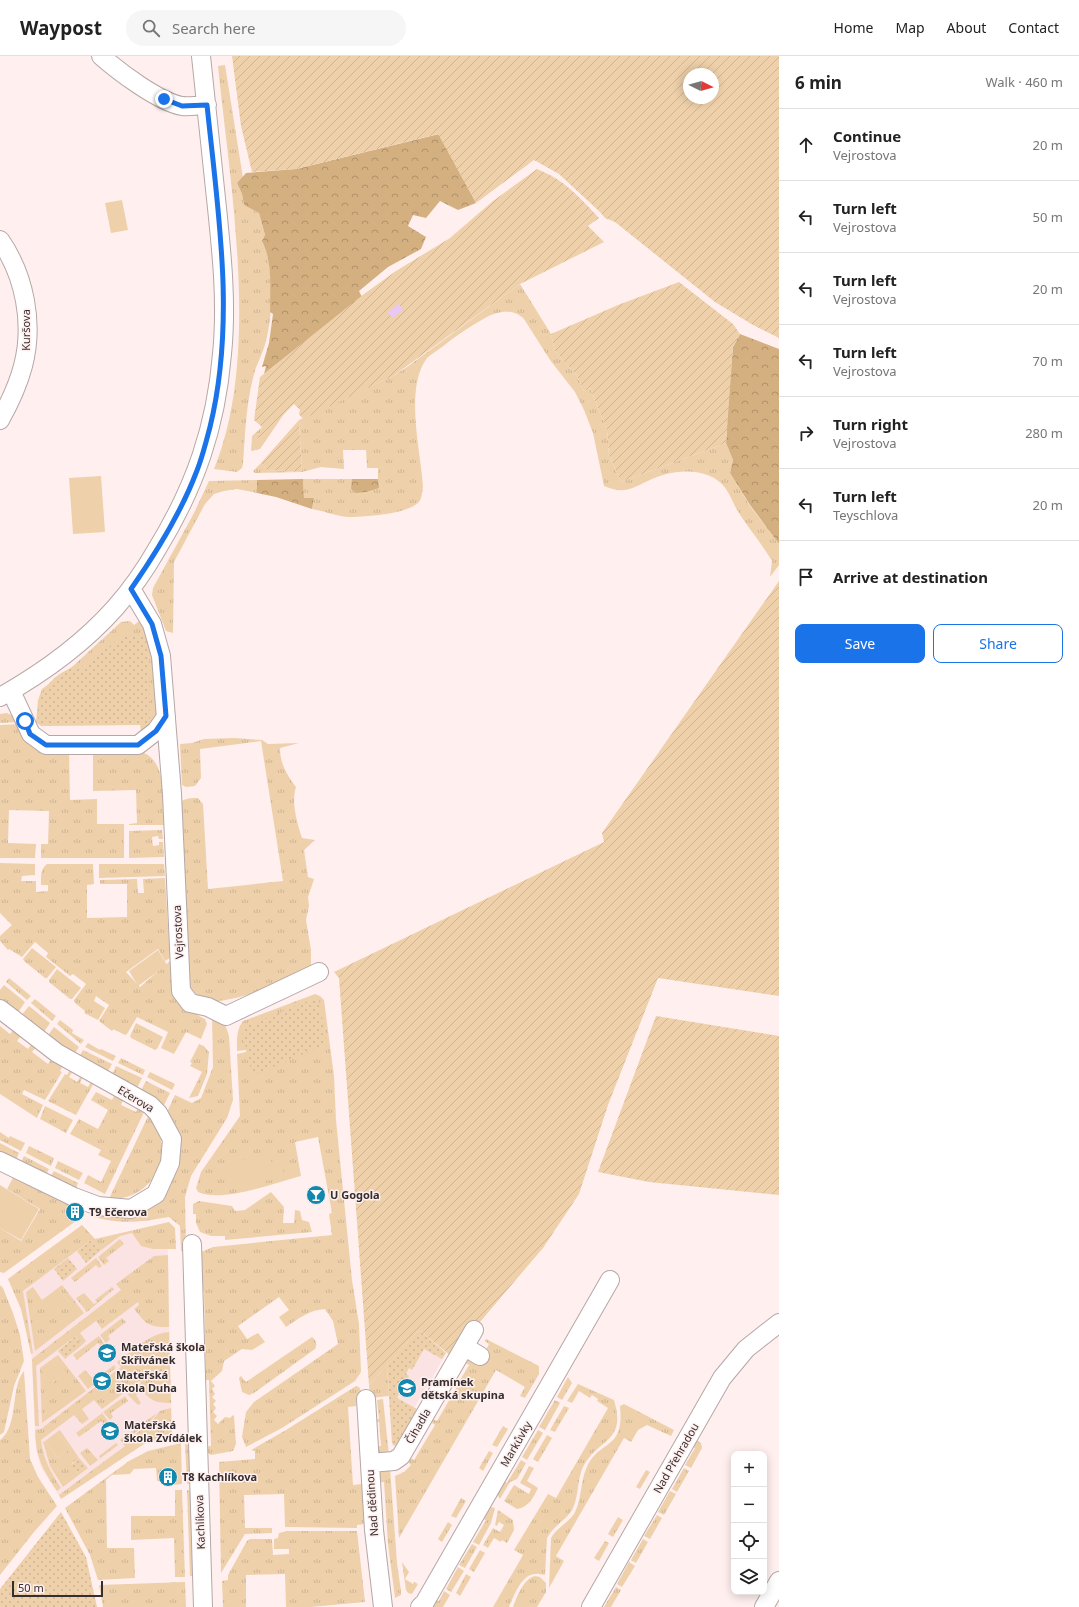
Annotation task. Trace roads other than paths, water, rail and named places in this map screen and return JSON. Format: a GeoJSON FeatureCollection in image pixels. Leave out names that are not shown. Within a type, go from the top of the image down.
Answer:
{"type":"FeatureCollection","features":[{"type":"Feature","properties":{"kind":"street"},"geometry":{"type":"LineString","coordinates":[[101,56],[118,72],[164,99],[182,106],[207,105]]}},
{"type":"Feature","properties":{"kind":"street"},"geometry":{"type":"LineString","coordinates":[[166,716],[156,731],[138,745],[46,745],[30,734],[6,694],[74,646],[115,609],[131,589],[174,521],[194,478],[206,444],[219,384],[223,353],[224,291],[201,56]]}},
{"type":"Feature","properties":{"kind":"street","name":"Kuršova"},"geometry":{"type":"LineString","coordinates":[[0,240],[14,263],[22,286],[27,313],[27,341],[23,368],[0,420]]}},
{"type":"Feature","properties":{"kind":"street","name":"Vejrostova"},"geometry":{"type":"LineString","coordinates":[[131,589],[152,624],[158,640],[165,688],[172,794],[181,991],[190,1003],[208,1007],[226,1016],[319,972]]}},
{"type":"Feature","properties":{"kind":"street","name":"Ečerova"},"geometry":{"type":"LineString","coordinates":[[0,1010],[57,1053],[150,1105],[158,1112],[172,1139],[170,1163],[156,1194],[131,1209],[98,1206],[74,1197],[0,1161]]}},
{"type":"Feature","properties":{"kind":"street","name":"Kachlíkova"},"geometry":{"type":"LineString","coordinates":[[192,1244],[203,1607]]}},
{"type":"Feature","properties":{"kind":"street","name":"Markůvky"},"geometry":{"type":"LineString","coordinates":[[420,1607],[425,1602],[610,1280]]}},
{"type":"Feature","properties":{"kind":"street","name":"Nad Přehradou"},"geometry":{"type":"LineString","coordinates":[[591,1607],[722,1378],[746,1349],[779,1323]]}},
{"type":"Feature","properties":{"kind":"street","name":"Čihadla"},"geometry":{"type":"LineString","coordinates":[[370,1463],[394,1461],[401,1456],[474,1330]]}},
{"type":"Feature","properties":{"kind":"street"},"geometry":{"type":"LineString","coordinates":[[465,1347],[480,1356]]}},
{"type":"Feature","properties":{"kind":"street","name":"Nad dědinou"},"geometry":{"type":"LineString","coordinates":[[366,1399],[374,1530],[383,1607]]}},
{"type":"Feature","properties":{"kind":"street"},"geometry":{"type":"LineString","coordinates":[[764,1607],[779,1581]]}},
{"type":"Feature","properties":{"kind":"place","name":"U Gogola"},"geometry":{"type":"Point","coordinates":[316,1195]}},
{"type":"Feature","properties":{"kind":"place","name":"T9 Ečerova"},"geometry":{"type":"Point","coordinates":[75,1212]}},
{"type":"Feature","properties":{"kind":"place","name":"Mateřská škola Skřivánek"},"geometry":{"type":"Point","coordinates":[107,1353]}},
{"type":"Feature","properties":{"kind":"place","name":"Mateřská škola Duha"},"geometry":{"type":"Point","coordinates":[102,1381]}},
{"type":"Feature","properties":{"kind":"place","name":"Pramínek dětská skupina"},"geometry":{"type":"Point","coordinates":[407,1388]}},
{"type":"Feature","properties":{"kind":"place","name":"Mateřská škola Zvídálek"},"geometry":{"type":"Point","coordinates":[110,1431]}},
{"type":"Feature","properties":{"kind":"place","name":"T8 Kachlíkova"},"geometry":{"type":"Point","coordinates":[168,1477]}}]}
